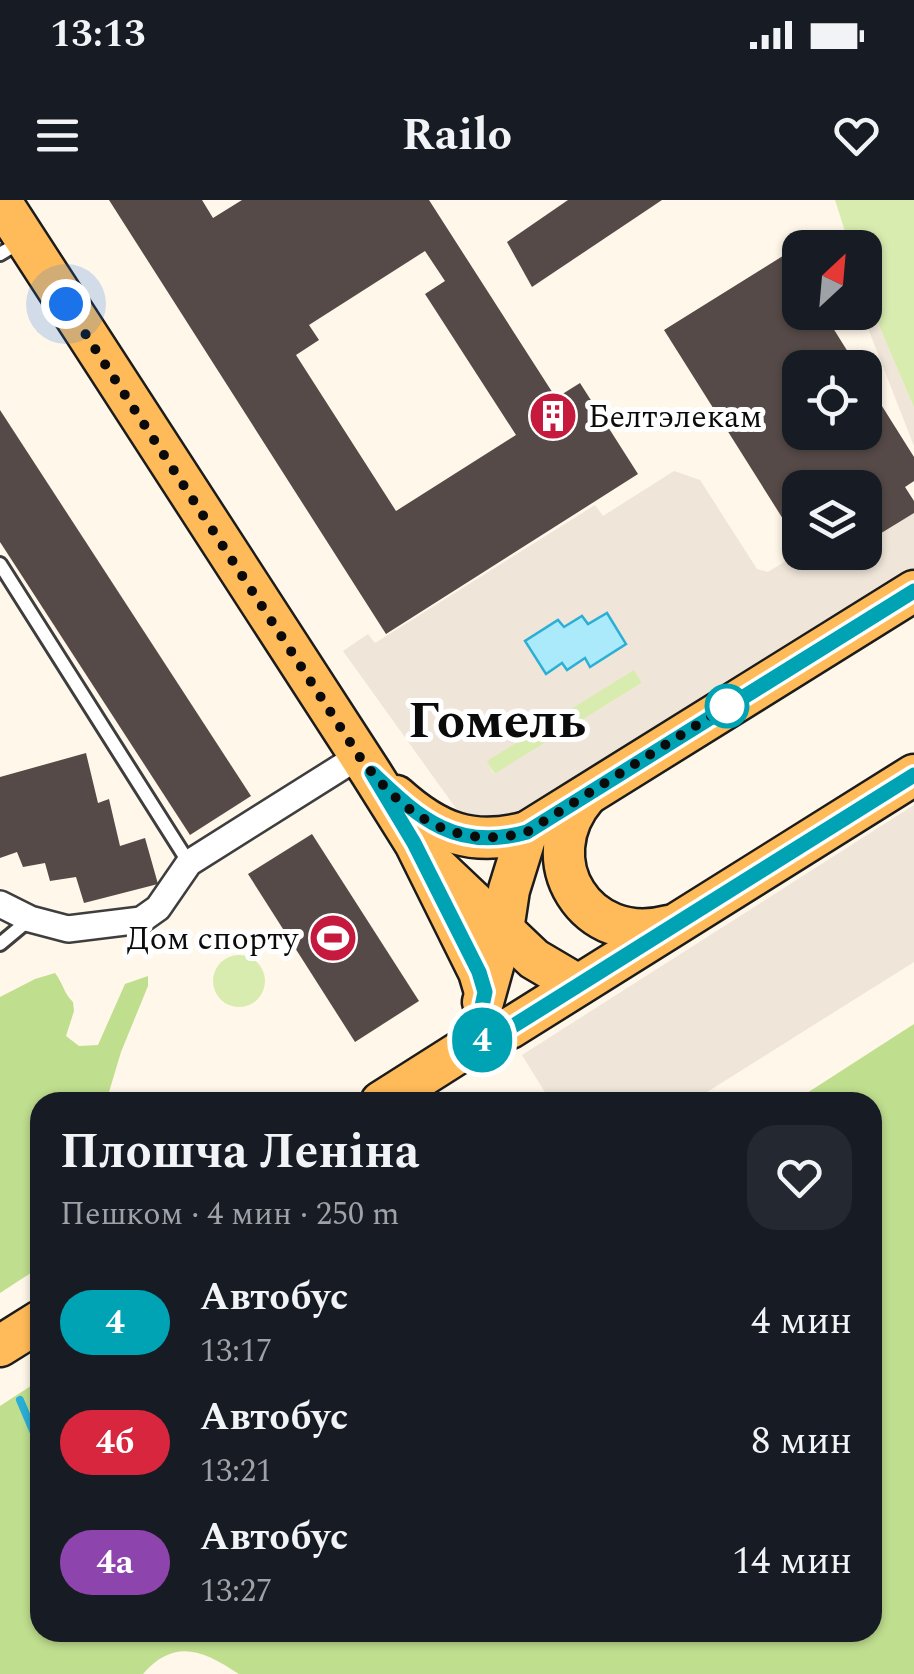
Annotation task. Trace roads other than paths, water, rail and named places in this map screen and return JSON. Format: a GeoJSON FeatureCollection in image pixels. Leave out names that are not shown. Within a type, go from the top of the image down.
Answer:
{"type":"FeatureCollection","features":[{"type":"Feature","properties":{"kind":"main road"},"geometry":{"type":"LineString","coordinates":[[0,200],[12,247],[365,764],[414,843],[479,972],[485,992]]}},
{"type":"Feature","properties":{"kind":"main road"},"geometry":{"type":"LineString","coordinates":[[365,764],[438,828],[468,837],[499,840],[527,832],[914,591]]}},
{"type":"Feature","properties":{"kind":"main road"},"geometry":{"type":"LineString","coordinates":[[397,1092],[474,1044],[510,1028],[914,775]]}},
{"type":"Feature","properties":{"kind":"main road"},"geometry":{"type":"LineString","coordinates":[[598,786],[576,808],[564,837],[565,868],[577,897],[588,909],[616,926],[649,930],[680,920]]}},
{"type":"Feature","properties":{"kind":"main road"},"geometry":{"type":"LineString","coordinates":[[474,1044],[503,930],[509,890],[527,832]]}},
{"type":"Feature","properties":{"kind":"main road"},"geometry":{"type":"LineString","coordinates":[[414,843],[534,959],[578,985]]}},
{"type":"Feature","properties":{"kind":"main road"},"geometry":{"type":"LineString","coordinates":[[0,1346],[30,1327]]}},
{"type":"Feature","properties":{"kind":"street"},"geometry":{"type":"LineString","coordinates":[[0,904],[30,919],[68,929],[140,920],[158,908],[189,862],[365,764]]}},
{"type":"Feature","properties":{"kind":"lane"},"geometry":{"type":"LineString","coordinates":[[0,564],[189,862]]}},
{"type":"Feature","properties":{"kind":"lane"},"geometry":{"type":"LineString","coordinates":[[0,944],[30,919]]}},
{"type":"Feature","properties":{"kind":"water"},"geometry":{"type":"Polygon","coordinates":[[[607,613],[626,644],[590,667],[585,658],[567,670],[562,663],[546,674],[525,641],[558,620],[564,627],[582,616],[588,624],[607,613]]]}},
{"type":"Feature","properties":{"kind":"waterway"},"geometry":{"type":"LineString","coordinates":[[20,1400],[30,1424]]}},
{"type":"Feature","properties":{"kind":"place","name":"Белтэлекам"},"geometry":{"type":"Point","coordinates":[553,416]}},
{"type":"Feature","properties":{"kind":"place","name":"Дом спорту"},"geometry":{"type":"Point","coordinates":[333,938]}},
{"type":"Feature","properties":{"kind":"district","name":"Гомель"},"geometry":{"type":"Point","coordinates":[497,719]}}]}
